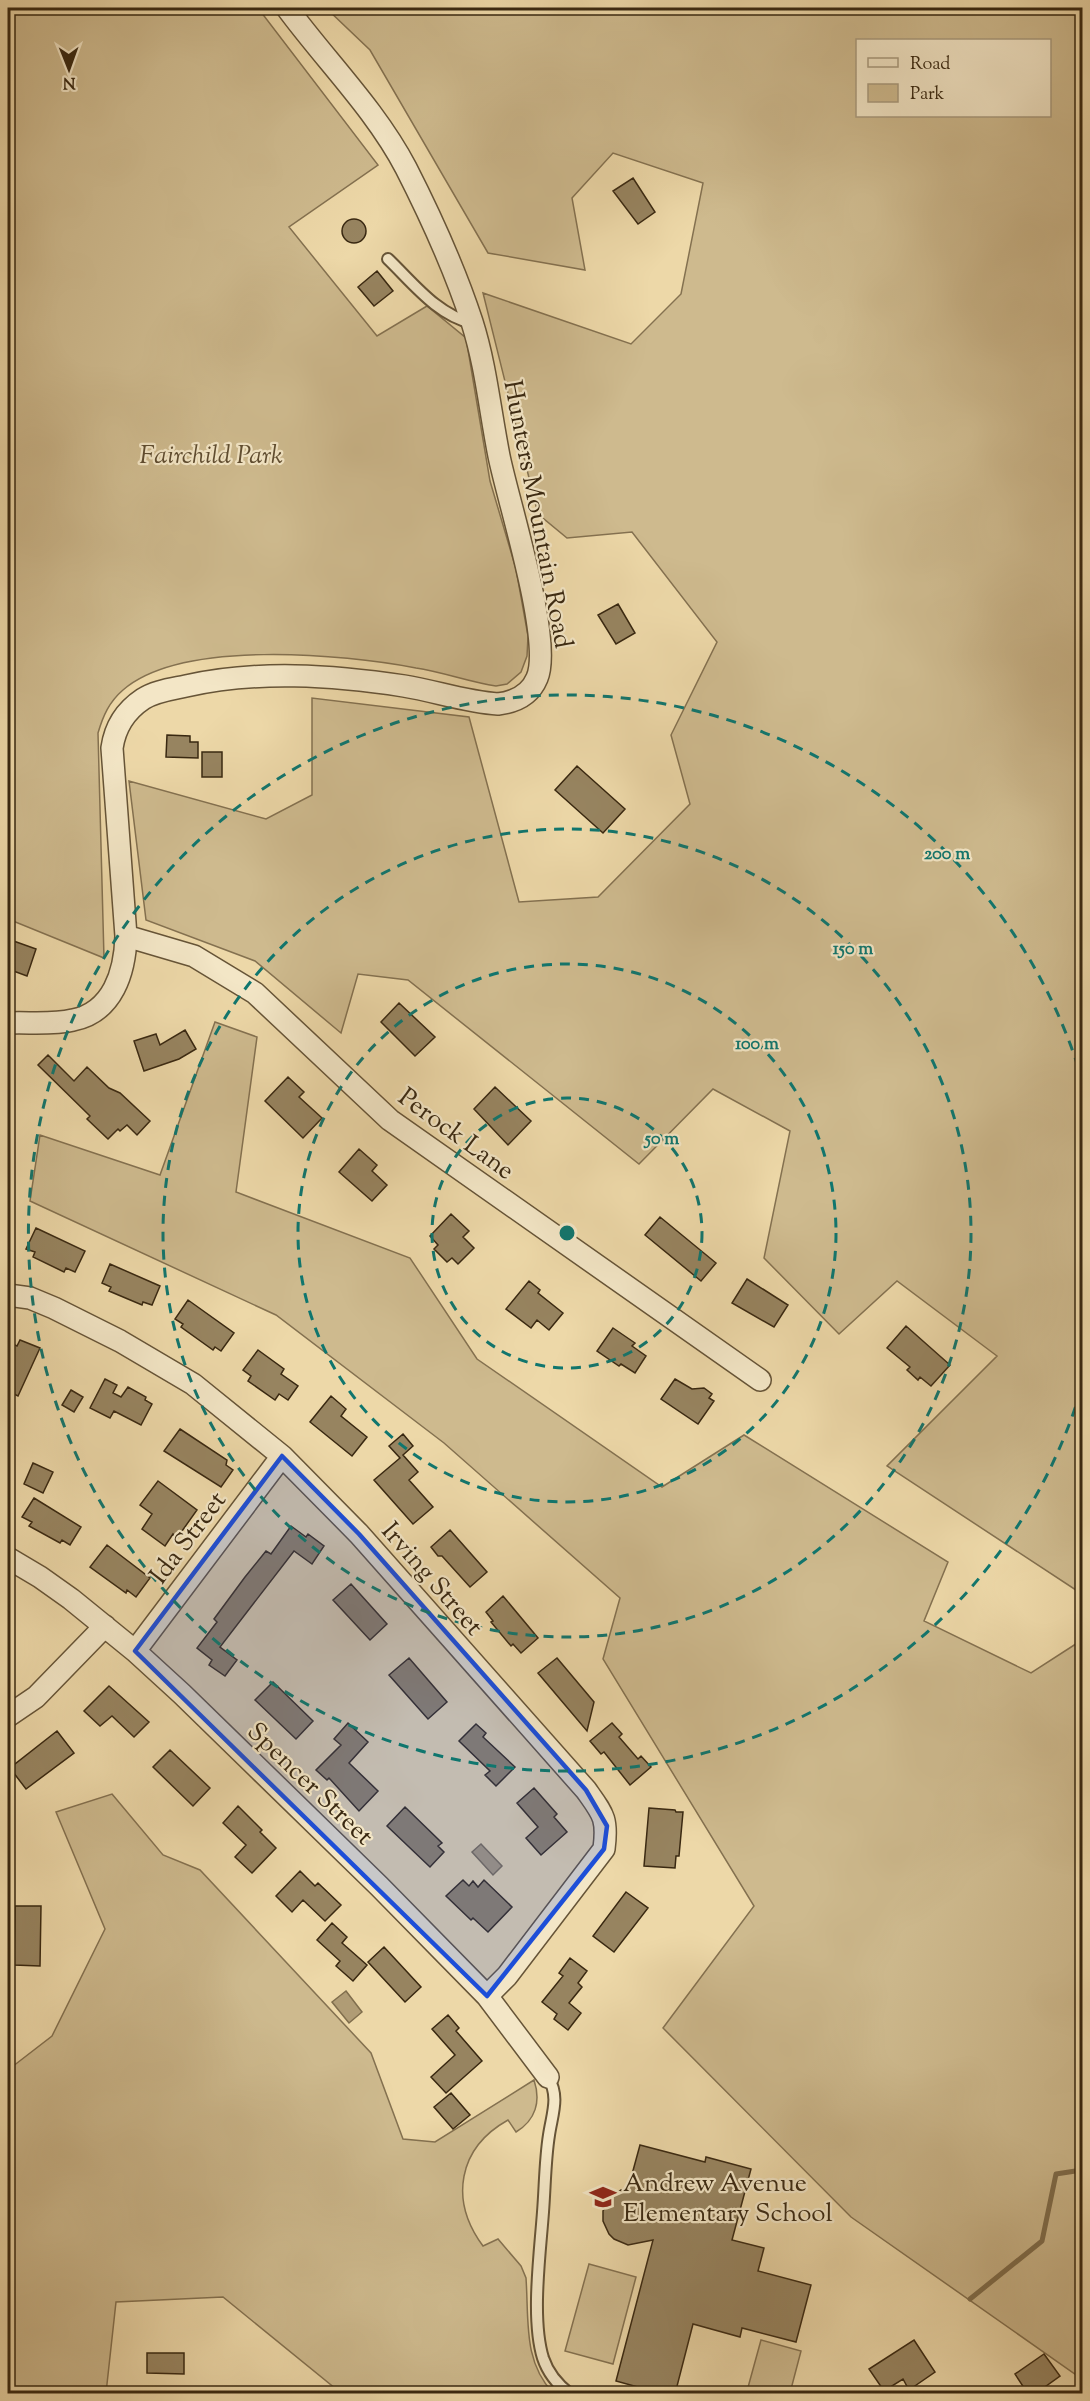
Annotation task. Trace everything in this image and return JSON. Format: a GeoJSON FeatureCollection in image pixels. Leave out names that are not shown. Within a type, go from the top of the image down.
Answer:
{"type":"FeatureCollection","features":[{"type":"Feature","properties":{"kind":"street","name":"Hunters Mountain Road"},"geometry":{"type":"LineString","coordinates":[[126,936],[112,748],[114,735],[121,721],[144,698],[212,680],[264,676],[310,676],[401,686],[498,704],[511,702],[531,688],[537,677],[541,661],[541,644],[534,607],[499,455],[483,363],[472,323],[453,272],[404,165],[365,106],[287,8]]}},
{"type":"Feature","properties":{"kind":"street"},"geometry":{"type":"LineString","coordinates":[[8,1023],[74,1020],[94,1012],[113,993],[120,977],[126,936]]}},
{"type":"Feature","properties":{"kind":"street","name":"Perock Lane"},"geometry":{"type":"LineString","coordinates":[[126,936],[194,956],[255,993],[390,1120],[760,1380]]}},
{"type":"Feature","properties":{"kind":"street","name":"Irving Street"},"geometry":{"type":"LineString","coordinates":[[8,1295],[30,1298],[120,1341],[193,1384],[282,1456],[359,1534],[586,1790],[601,1812],[607,1826],[604,1849],[507,1976],[487,1996]]}},
{"type":"Feature","properties":{"kind":"street","name":"Ida Street"},"geometry":{"type":"LineString","coordinates":[[135,1651],[282,1456]]}},
{"type":"Feature","properties":{"kind":"street","name":"Spencer Street"},"geometry":{"type":"LineString","coordinates":[[8,1558],[40,1577],[135,1651],[353,1861],[487,1996],[548,2078]]}},
{"type":"Feature","properties":{"kind":"street"},"geometry":{"type":"LineString","coordinates":[[8,1716],[36,1697],[105,1626]]}},
{"type":"Feature","properties":{"kind":"lane"},"geometry":{"type":"LineString","coordinates":[[388,259],[443,312],[458,320],[472,323]]}},
{"type":"Feature","properties":{"kind":"lane"},"geometry":{"type":"LineString","coordinates":[[548,2078],[555,2098],[549,2134],[540,2255],[538,2312],[540,2341],[548,2369],[554,2379],[570,2394]]}},
{"type":"Feature","properties":{"kind":"highlighted area"},"geometry":{"type":"Polygon","coordinates":[[[282,1456],[359,1534],[586,1790],[607,1826],[604,1849],[487,1996],[135,1651],[282,1456]]]}},
{"type":"Feature","properties":{"kind":"green space","name":"Fairchild Park"},"geometry":{"type":"Polygon","coordinates":[[[8,8],[258,8],[378,165],[289,227],[377,336],[427,306],[466,338],[490,481],[516,569],[528,636],[527,656],[521,672],[507,684],[496,686],[385,663],[306,655],[264,655],[222,657],[183,663],[149,674],[123,690],[107,710],[98,733],[104,958],[8,919],[8,8]]]}},
{"type":"Feature","properties":{"kind":"green space"},"geometry":{"type":"Polygon","coordinates":[[[326,8],[1082,8],[1082,1594],[887,1466],[997,1356],[897,1281],[839,1334],[764,1258],[790,1131],[713,1089],[639,1164],[408,980],[358,974],[341,1033],[255,961],[146,920],[129,781],[266,819],[312,795],[312,698],[469,717],[519,902],[598,897],[690,804],[671,735],[717,642],[632,532],[567,538],[538,514],[483,293],[631,344],[681,294],[703,183],[613,153],[572,198],[585,270],[488,253],[370,50],[326,8]]]}},
{"type":"Feature","properties":{"kind":"green space"},"geometry":{"type":"Polygon","coordinates":[[[215,1022],[257,1037],[236,1192],[410,1258],[477,1359],[662,1487],[744,1435],[948,1562],[924,1621],[1031,1673],[1082,1640],[1082,2379],[851,2217],[663,2028],[754,1906],[603,1659],[620,1598],[444,1443],[276,1315],[30,1201],[40,1135],[160,1175],[215,1022]]]}},
{"type":"Feature","properties":{"kind":"green space"},"geometry":{"type":"Polygon","coordinates":[[[112,1794],[163,1855],[200,1870],[371,2053],[403,2139],[435,2142],[534,2080],[537,2103],[532,2116],[516,2132],[508,2120],[478,2145],[469,2160],[464,2176],[463,2193],[472,2229],[483,2246],[498,2239],[521,2266],[526,2278],[529,2340],[532,2354],[543,2381],[553,2393],[341,2393],[223,2297],[116,2302],[106,2393],[8,2393],[8,2070],[52,2036],[105,1929],[56,1812],[112,1794]]]}},
{"type":"Feature","properties":{"kind":"green space"},"geometry":{"type":"Polygon","coordinates":[[[589,2264],[636,2277],[613,2364],[565,2351],[589,2264]]]}},
{"type":"Feature","properties":{"kind":"green space"},"geometry":{"type":"Polygon","coordinates":[[[761,2340],[801,2351],[790,2393],[747,2391],[761,2340]]]}},
{"type":"Feature","properties":{"kind":"shaded area"},"geometry":{"type":"Polygon","coordinates":[[[481,1844],[502,1866],[493,1875],[472,1852],[481,1844]]]}},
{"type":"Feature","properties":{"kind":"shaded area"},"geometry":{"type":"Polygon","coordinates":[[[346,1991],[362,2012],[349,2023],[332,2002],[346,1991]]]}},
{"type":"Feature","properties":{"kind":"building"},"geometry":{"type":"Polygon","coordinates":[[[633,178],[655,212],[638,224],[613,191],[633,178]]]}},
{"type":"Feature","properties":{"kind":"building"},"geometry":{"type":"Polygon","coordinates":[[[354,219],[362,223],[366,231],[362,239],[354,243],[346,239],[342,231],[346,223],[354,219]]]}},
{"type":"Feature","properties":{"kind":"building"},"geometry":{"type":"Polygon","coordinates":[[[377,271],[393,291],[374,306],[358,287],[377,271]]]}},
{"type":"Feature","properties":{"kind":"building"},"geometry":{"type":"Polygon","coordinates":[[[618,604],[635,633],[616,644],[598,615],[618,604]]]}},
{"type":"Feature","properties":{"kind":"building"},"geometry":{"type":"Polygon","coordinates":[[[167,735],[190,736],[190,742],[198,742],[198,758],[166,757],[167,735]]]}},
{"type":"Feature","properties":{"kind":"building"},"geometry":{"type":"Polygon","coordinates":[[[202,752],[222,752],[222,777],[202,777],[202,752]]]}},
{"type":"Feature","properties":{"kind":"building"},"geometry":{"type":"Polygon","coordinates":[[[577,766],[625,809],[603,833],[555,790],[577,766]]]}},
{"type":"Feature","properties":{"kind":"building"},"geometry":{"type":"Polygon","coordinates":[[[8,939],[36,949],[27,976],[8,969],[8,939]]]}},
{"type":"Feature","properties":{"kind":"building"},"geometry":{"type":"Polygon","coordinates":[[[399,1003],[435,1037],[415,1056],[381,1022],[399,1003]]]}},
{"type":"Feature","properties":{"kind":"building"},"geometry":{"type":"Polygon","coordinates":[[[185,1030],[196,1049],[179,1059],[144,1071],[134,1041],[156,1034],[160,1045],[185,1030]]]}},
{"type":"Feature","properties":{"kind":"building"},"geometry":{"type":"Polygon","coordinates":[[[48,1055],[74,1081],[87,1067],[150,1121],[137,1135],[127,1125],[120,1131],[118,1129],[108,1139],[87,1119],[90,1116],[38,1065],[48,1055]]]}},
{"type":"Feature","properties":{"kind":"building"},"geometry":{"type":"Polygon","coordinates":[[[288,1077],[304,1092],[299,1097],[322,1118],[303,1138],[265,1101],[288,1077]]]}},
{"type":"Feature","properties":{"kind":"building"},"geometry":{"type":"Polygon","coordinates":[[[495,1087],[531,1121],[508,1145],[474,1109],[495,1087]]]}},
{"type":"Feature","properties":{"kind":"building"},"geometry":{"type":"Polygon","coordinates":[[[359,1149],[377,1165],[372,1171],[387,1185],[372,1201],[339,1172],[359,1149]]]}},
{"type":"Feature","properties":{"kind":"building"},"geometry":{"type":"Polygon","coordinates":[[[451,1214],[469,1231],[463,1237],[474,1248],[458,1264],[452,1258],[447,1262],[434,1249],[438,1245],[430,1236],[451,1214]]]}},
{"type":"Feature","properties":{"kind":"building"},"geometry":{"type":"Polygon","coordinates":[[[660,1217],[716,1263],[701,1281],[645,1235],[660,1217]]]}},
{"type":"Feature","properties":{"kind":"building"},"geometry":{"type":"Polygon","coordinates":[[[36,1228],[85,1251],[75,1272],[66,1268],[64,1272],[33,1257],[35,1252],[26,1249],[36,1228]]]}},
{"type":"Feature","properties":{"kind":"building"},"geometry":{"type":"Polygon","coordinates":[[[110,1264],[160,1286],[152,1305],[143,1302],[142,1305],[109,1291],[111,1287],[102,1283],[110,1264]]]}},
{"type":"Feature","properties":{"kind":"building"},"geometry":{"type":"Polygon","coordinates":[[[747,1279],[788,1305],[774,1327],[732,1303],[747,1279]]]}},
{"type":"Feature","properties":{"kind":"building"},"geometry":{"type":"Polygon","coordinates":[[[529,1281],[540,1290],[538,1293],[563,1313],[549,1330],[537,1320],[531,1328],[506,1309],[529,1281]]]}},
{"type":"Feature","properties":{"kind":"building"},"geometry":{"type":"Polygon","coordinates":[[[188,1300],[234,1333],[221,1351],[215,1347],[213,1350],[181,1327],[183,1324],[175,1319],[188,1300]]]}},
{"type":"Feature","properties":{"kind":"building"},"geometry":{"type":"Polygon","coordinates":[[[906,1326],[950,1365],[931,1386],[920,1377],[918,1380],[907,1370],[910,1367],[887,1348],[906,1326]]]}},
{"type":"Feature","properties":{"kind":"building"},"geometry":{"type":"Polygon","coordinates":[[[613,1328],[635,1343],[632,1346],[646,1356],[635,1373],[621,1364],[619,1366],[597,1351],[613,1328]]]}},
{"type":"Feature","properties":{"kind":"building"},"geometry":{"type":"Polygon","coordinates":[[[20,1340],[40,1348],[18,1396],[8,1391],[8,1357],[13,1344],[17,1346],[20,1340]]]}},
{"type":"Feature","properties":{"kind":"building"},"geometry":{"type":"Polygon","coordinates":[[[258,1350],[284,1369],[281,1374],[298,1386],[288,1400],[279,1394],[275,1400],[248,1381],[251,1376],[243,1370],[258,1350]]]}},
{"type":"Feature","properties":{"kind":"building"},"geometry":{"type":"Polygon","coordinates":[[[105,1379],[117,1385],[113,1393],[121,1397],[128,1387],[146,1397],[145,1400],[152,1404],[141,1425],[114,1411],[110,1418],[90,1408],[105,1379]]]}},
{"type":"Feature","properties":{"kind":"building"},"geometry":{"type":"Polygon","coordinates":[[[675,1379],[692,1389],[704,1388],[712,1394],[709,1398],[714,1401],[698,1424],[661,1399],[675,1379]]]}},
{"type":"Feature","properties":{"kind":"building"},"geometry":{"type":"Polygon","coordinates":[[[71,1390],[83,1397],[74,1412],[62,1405],[71,1390]]]}},
{"type":"Feature","properties":{"kind":"building"},"geometry":{"type":"Polygon","coordinates":[[[331,1396],[346,1409],[341,1416],[367,1437],[352,1456],[310,1422],[331,1396]]]}},
{"type":"Feature","properties":{"kind":"building"},"geometry":{"type":"Polygon","coordinates":[[[180,1429],[227,1460],[226,1465],[233,1470],[221,1487],[164,1451],[180,1429]]]}},
{"type":"Feature","properties":{"kind":"building"},"geometry":{"type":"Polygon","coordinates":[[[403,1434],[413,1446],[403,1455],[418,1472],[409,1480],[433,1507],[413,1524],[374,1480],[400,1458],[389,1446],[403,1434]]]}},
{"type":"Feature","properties":{"kind":"building"},"geometry":{"type":"Polygon","coordinates":[[[33,1463],[53,1472],[43,1493],[24,1484],[33,1463]]]}},
{"type":"Feature","properties":{"kind":"building"},"geometry":{"type":"Polygon","coordinates":[[[158,1481],[197,1510],[177,1538],[173,1534],[165,1546],[142,1529],[152,1514],[140,1505],[158,1481]]]}},
{"type":"Feature","properties":{"kind":"building"},"geometry":{"type":"Polygon","coordinates":[[[34,1498],[81,1527],[70,1545],[62,1540],[60,1543],[29,1526],[32,1522],[22,1517],[34,1498]]]}},
{"type":"Feature","properties":{"kind":"building"},"geometry":{"type":"Polygon","coordinates":[[[291,1526],[306,1537],[308,1534],[324,1546],[312,1564],[294,1551],[220,1647],[237,1660],[225,1676],[209,1665],[212,1660],[197,1648],[217,1622],[214,1619],[245,1577],[266,1551],[271,1554],[291,1526]]]}},
{"type":"Feature","properties":{"kind":"building"},"geometry":{"type":"Polygon","coordinates":[[[450,1530],[487,1572],[470,1587],[431,1547],[450,1530]]]}},
{"type":"Feature","properties":{"kind":"building"},"geometry":{"type":"Polygon","coordinates":[[[107,1545],[150,1578],[136,1597],[127,1590],[126,1593],[90,1567],[107,1545]]]}},
{"type":"Feature","properties":{"kind":"building"},"geometry":{"type":"Polygon","coordinates":[[[351,1584],[387,1624],[370,1640],[333,1600],[351,1584]]]}},
{"type":"Feature","properties":{"kind":"building"},"geometry":{"type":"Polygon","coordinates":[[[503,1596],[538,1638],[521,1653],[513,1644],[511,1646],[491,1622],[493,1621],[486,1612],[503,1596]]]}},
{"type":"Feature","properties":{"kind":"building"},"geometry":{"type":"Polygon","coordinates":[[[409,1658],[447,1702],[428,1719],[389,1675],[409,1658]]]}},
{"type":"Feature","properties":{"kind":"building"},"geometry":{"type":"Polygon","coordinates":[[[557,1658],[594,1702],[587,1731],[538,1673],[557,1658]]]}},
{"type":"Feature","properties":{"kind":"building"},"geometry":{"type":"Polygon","coordinates":[[[273,1682],[313,1721],[296,1739],[255,1700],[273,1682]]]}},
{"type":"Feature","properties":{"kind":"building"},"geometry":{"type":"Polygon","coordinates":[[[109,1686],[149,1722],[134,1737],[112,1716],[100,1726],[84,1711],[109,1686]]]}},
{"type":"Feature","properties":{"kind":"building"},"geometry":{"type":"Polygon","coordinates":[[[348,1723],[368,1742],[349,1763],[378,1791],[359,1811],[329,1778],[327,1780],[316,1770],[341,1745],[334,1739],[348,1723]]]}},
{"type":"Feature","properties":{"kind":"building"},"geometry":{"type":"Polygon","coordinates":[[[612,1723],[622,1734],[619,1737],[638,1759],[641,1756],[651,1767],[630,1785],[604,1752],[601,1754],[590,1741],[612,1723]]]}},
{"type":"Feature","properties":{"kind":"building"},"geometry":{"type":"Polygon","coordinates":[[[476,1724],[486,1733],[483,1737],[515,1767],[496,1786],[485,1775],[490,1771],[459,1741],[476,1724]]]}},
{"type":"Feature","properties":{"kind":"building"},"geometry":{"type":"Polygon","coordinates":[[[57,1731],[74,1753],[26,1789],[10,1768],[57,1731]]]}},
{"type":"Feature","properties":{"kind":"building"},"geometry":{"type":"Polygon","coordinates":[[[170,1750],[210,1788],[193,1806],[153,1767],[170,1750]]]}},
{"type":"Feature","properties":{"kind":"building"},"geometry":{"type":"Polygon","coordinates":[[[534,1788],[557,1814],[554,1817],[567,1832],[541,1855],[526,1838],[538,1827],[517,1803],[534,1788]]]}},
{"type":"Feature","properties":{"kind":"building"},"geometry":{"type":"Polygon","coordinates":[[[238,1806],[276,1848],[252,1873],[235,1857],[246,1845],[223,1823],[238,1806]]]}},
{"type":"Feature","properties":{"kind":"building"},"geometry":{"type":"Polygon","coordinates":[[[405,1807],[442,1843],[438,1846],[444,1852],[430,1867],[387,1826],[405,1807]]]}},
{"type":"Feature","properties":{"kind":"building"},"geometry":{"type":"Polygon","coordinates":[[[649,1808],[683,1812],[679,1856],[676,1856],[675,1868],[644,1866],[649,1808]]]}},
{"type":"Feature","properties":{"kind":"building"},"geometry":{"type":"Polygon","coordinates":[[[300,1871],[315,1886],[318,1883],[341,1905],[325,1921],[303,1900],[292,1912],[276,1896],[300,1871]]]}},
{"type":"Feature","properties":{"kind":"building"},"geometry":{"type":"Polygon","coordinates":[[[463,1880],[469,1886],[473,1881],[478,1887],[484,1880],[512,1907],[488,1932],[473,1918],[471,1920],[446,1896],[463,1880]]]}},
{"type":"Feature","properties":{"kind":"building"},"geometry":{"type":"Polygon","coordinates":[[[626,1892],[648,1908],[614,1952],[593,1936],[626,1892]]]}},
{"type":"Feature","properties":{"kind":"building"},"geometry":{"type":"Polygon","coordinates":[[[15,1906],[41,1906],[40,1966],[14,1965],[15,1906]]]}},
{"type":"Feature","properties":{"kind":"building"},"geometry":{"type":"Polygon","coordinates":[[[332,1923],[347,1937],[342,1943],[367,1965],[353,1981],[336,1966],[340,1961],[317,1940],[332,1923]]]}},
{"type":"Feature","properties":{"kind":"building"},"geometry":{"type":"Polygon","coordinates":[[[384,1947],[421,1987],[405,2002],[368,1962],[384,1947]]]}},
{"type":"Feature","properties":{"kind":"building"},"geometry":{"type":"Polygon","coordinates":[[[570,1958],[587,1971],[578,1983],[582,1987],[569,2003],[581,2013],[568,2030],[554,2019],[557,2014],[542,2002],[563,1976],[559,1973],[570,1958]]]}},
{"type":"Feature","properties":{"kind":"building"},"geometry":{"type":"Polygon","coordinates":[[[448,2015],[459,2028],[456,2031],[482,2061],[446,2093],[431,2077],[455,2055],[432,2029],[448,2015]]]}},
{"type":"Feature","properties":{"kind":"building"},"geometry":{"type":"Polygon","coordinates":[[[451,2093],[470,2115],[453,2129],[434,2107],[451,2093]]]}},
{"type":"Feature","properties":{"kind":"building"},"geometry":{"type":"Polygon","coordinates":[[[640,2145],[705,2162],[706,2157],[751,2169],[732,2240],[764,2248],[758,2271],[811,2285],[796,2342],[742,2328],[740,2337],[693,2324],[675,2394],[663,2394],[616,2381],[653,2240],[628,2245],[614,2239],[603,2221],[603,2211],[611,2197],[621,2190],[628,2189],[640,2145]]]}},
{"type":"Feature","properties":{"kind":"building"},"geometry":{"type":"Polygon","coordinates":[[[914,2340],[935,2372],[909,2390],[903,2379],[884,2391],[869,2369],[914,2340]]]}},
{"type":"Feature","properties":{"kind":"building"},"geometry":{"type":"Polygon","coordinates":[[[147,2353],[184,2353],[184,2374],[147,2373],[147,2353]]]}},
{"type":"Feature","properties":{"kind":"building"},"geometry":{"type":"Polygon","coordinates":[[[1044,2354],[1060,2376],[1035,2394],[1028,2394],[1015,2374],[1044,2354]]]}},
{"type":"Feature","properties":{"kind":"waterway"},"geometry":{"type":"LineString","coordinates":[[970,2299],[1042,2241],[1056,2174],[1082,2170]]}},
{"type":"Feature","properties":{"kind":"place","name":"Andrew Avenue Elementary School"},"geometry":{"type":"Point","coordinates":[603,2197]}}]}
